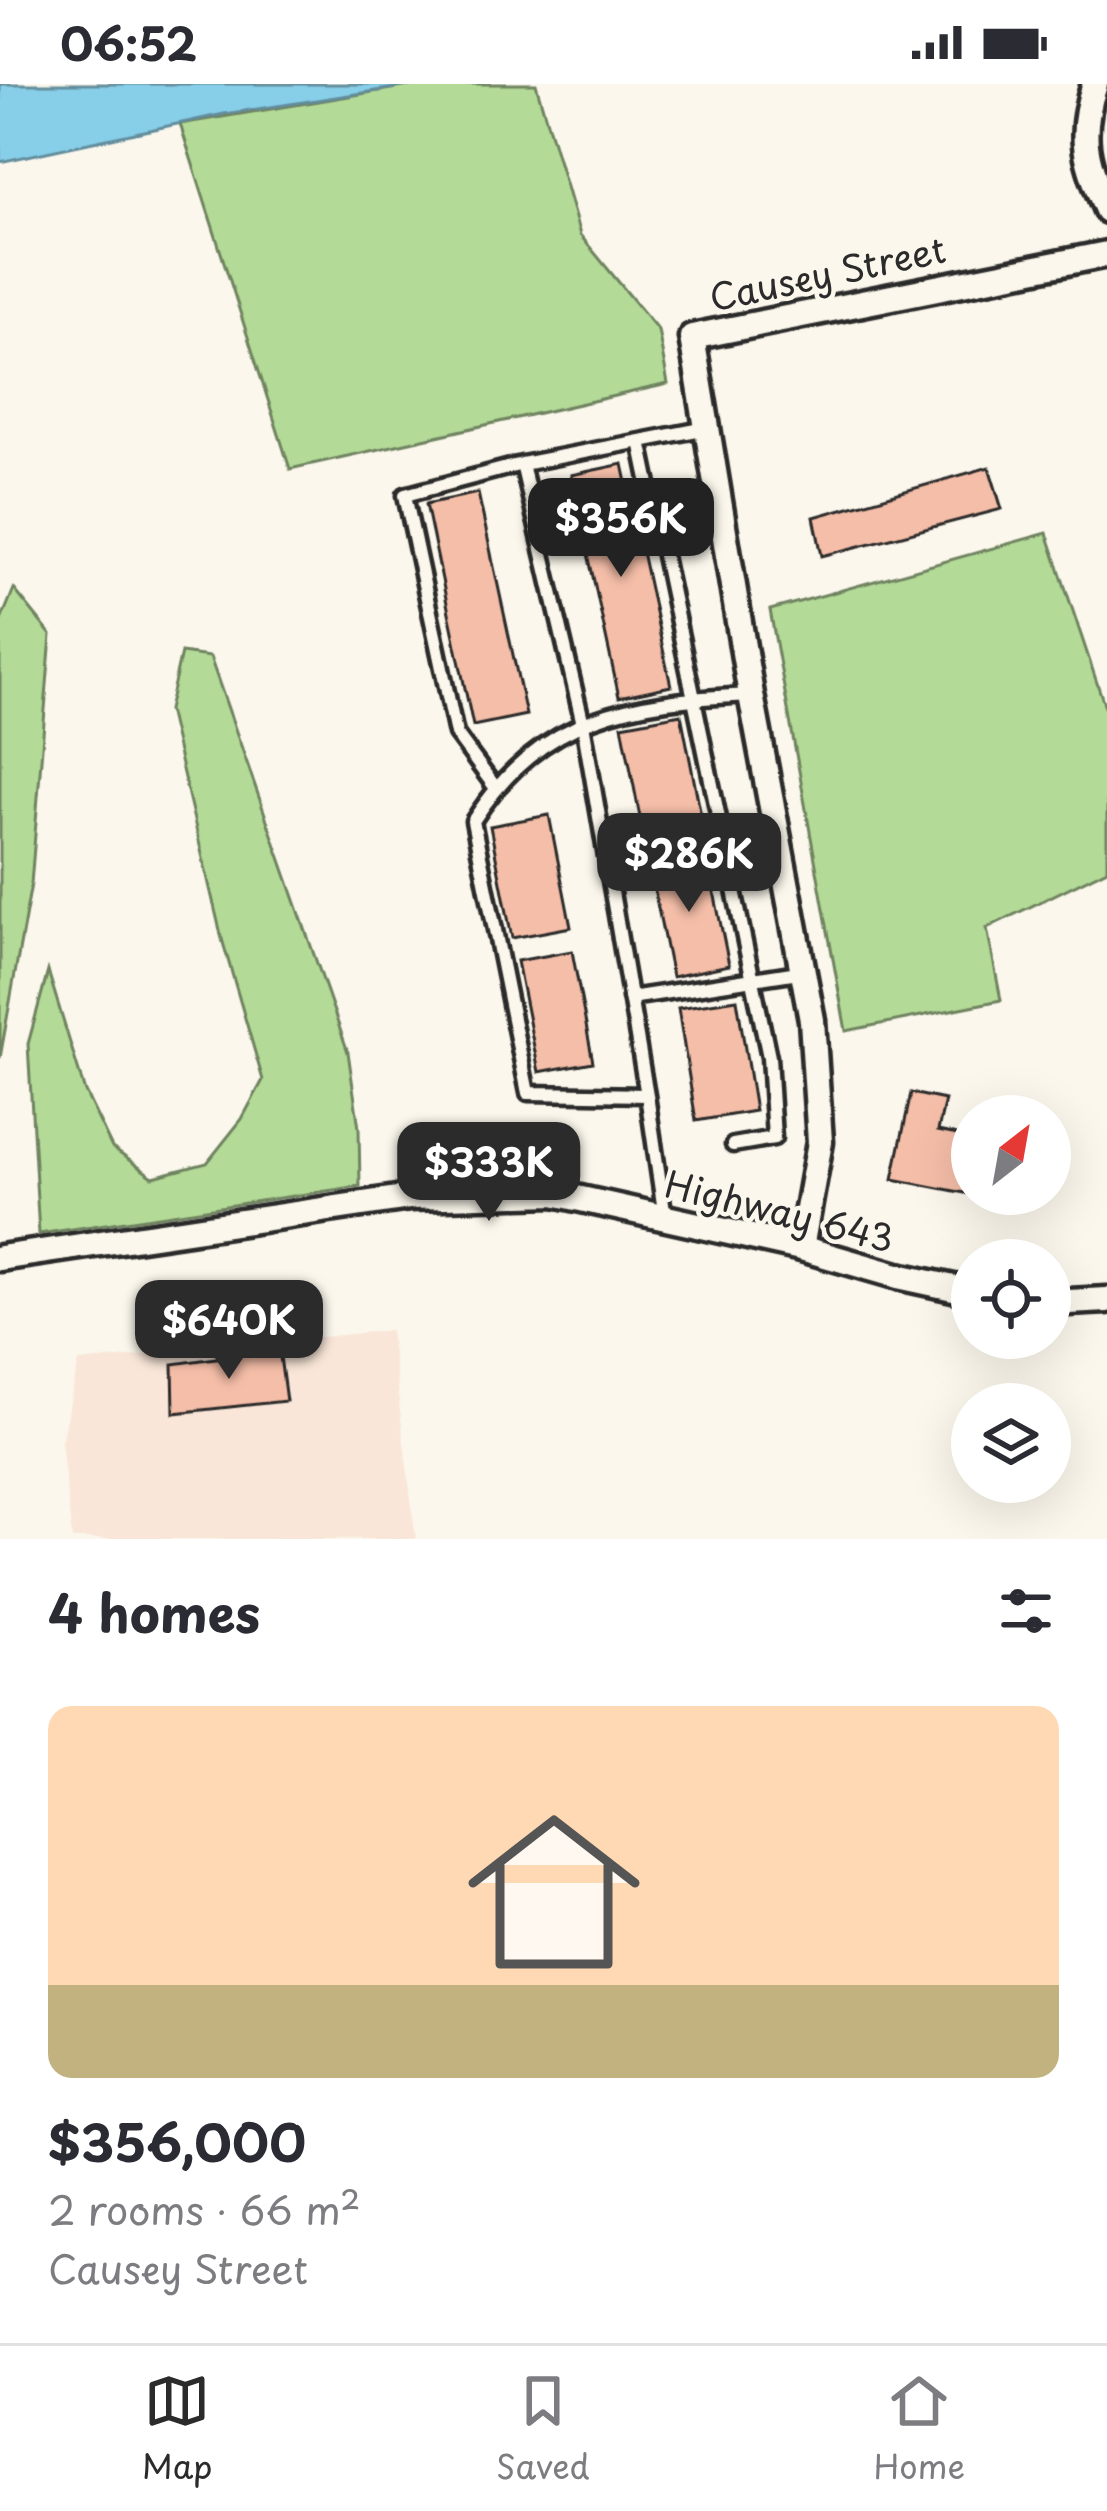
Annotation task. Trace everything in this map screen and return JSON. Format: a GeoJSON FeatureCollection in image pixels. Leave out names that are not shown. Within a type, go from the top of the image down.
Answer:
{"type":"FeatureCollection","features":[{"type":"Feature","properties":{"kind":"street"},"geometry":{"type":"LineString","coordinates":[[1095,84],[1083,118],[1088,166],[1107,210]]}},
{"type":"Feature","properties":{"kind":"street","name":"Causey Street"},"geometry":{"type":"LineString","coordinates":[[801,1248],[820,1142],[805,971],[751,695],[692,337],[1107,254]]}},
{"type":"Feature","properties":{"kind":"street","name":"Highway 643"},"geometry":{"type":"LineString","coordinates":[[0,1258],[410,1197],[554,1192],[951,1287]]}},
{"type":"Feature","properties":{"kind":"street"},"geometry":{"type":"LineString","coordinates":[[1071,1302],[1107,1300]]}},
{"type":"Feature","properties":{"kind":"lane"},"geometry":{"type":"LineString","coordinates":[[495,787],[456,734],[405,495],[521,464],[707,428]]}},
{"type":"Feature","properties":{"kind":"lane"},"geometry":{"type":"LineString","coordinates":[[640,441],[769,1057],[773,1138],[733,1145]]}},
{"type":"Feature","properties":{"kind":"lane"},"geometry":{"type":"LineString","coordinates":[[521,464],[584,724],[665,1218]]}},
{"type":"Feature","properties":{"kind":"lane"},"geometry":{"type":"LineString","coordinates":[[647,1095],[528,1094],[473,821],[495,787],[531,753],[584,724],[635,705],[751,695]]}},
{"type":"Feature","properties":{"kind":"lane"},"geometry":{"type":"LineString","coordinates":[[630,998],[805,971]]}},
{"type":"Feature","properties":{"kind":"shaded area"},"geometry":{"type":"Polygon","coordinates":[[[390,1330],[416,1539],[72,1539],[61,1442],[79,1362],[390,1330]]]}},
{"type":"Feature","properties":{"kind":"green space"},"geometry":{"type":"Polygon","coordinates":[[[421,84],[536,84],[580,235],[658,330],[668,384],[290,469],[180,124],[421,84]]]}},
{"type":"Feature","properties":{"kind":"green space"},"geometry":{"type":"Polygon","coordinates":[[[1047,533],[1107,713],[1107,869],[987,928],[1001,1000],[846,1031],[770,610],[1047,533]]]}},
{"type":"Feature","properties":{"kind":"green space"},"geometry":{"type":"Polygon","coordinates":[[[14,589],[51,635],[31,884],[0,1058],[0,623],[14,589]]]}},
{"type":"Feature","properties":{"kind":"green space"},"geometry":{"type":"Polygon","coordinates":[[[181,653],[210,657],[348,1052],[359,1128],[360,1186],[39,1234],[28,1044],[48,971],[85,1092],[112,1148],[153,1177],[207,1163],[242,1119],[263,1080],[222,939],[168,710],[181,653]]]}},
{"type":"Feature","properties":{"kind":"water"},"geometry":{"type":"Polygon","coordinates":[[[0,84],[421,84],[224,114],[0,162],[0,84]]]}},
{"type":"Feature","properties":{"kind":"building"},"geometry":{"type":"Polygon","coordinates":[[[623,464],[671,686],[619,697],[571,475],[623,464]]]}},
{"type":"Feature","properties":{"kind":"building"},"geometry":{"type":"Polygon","coordinates":[[[989,467],[1002,509],[822,556],[814,517],[989,467]]]}},
{"type":"Feature","properties":{"kind":"building"},"geometry":{"type":"Polygon","coordinates":[[[478,493],[526,715],[473,726],[426,504],[478,493]]]}},
{"type":"Feature","properties":{"kind":"building"},"geometry":{"type":"Polygon","coordinates":[[[681,714],[703,826],[644,838],[622,725],[681,714]]]}},
{"type":"Feature","properties":{"kind":"building"},"geometry":{"type":"Polygon","coordinates":[[[549,815],[571,927],[512,938],[490,826],[549,815]]]}},
{"type":"Feature","properties":{"kind":"building"},"geometry":{"type":"Polygon","coordinates":[[[706,852],[729,965],[672,977],[649,864],[706,852]]]}},
{"type":"Feature","properties":{"kind":"building"},"geometry":{"type":"Polygon","coordinates":[[[572,951],[593,1062],[539,1072],[517,961],[572,951]]]}},
{"type":"Feature","properties":{"kind":"building"},"geometry":{"type":"Polygon","coordinates":[[[737,999],[755,1111],[696,1121],[678,1008],[737,999]]]}},
{"type":"Feature","properties":{"kind":"building"},"geometry":{"type":"Polygon","coordinates":[[[911,1093],[945,1100],[938,1131],[951,1134],[951,1190],[893,1179],[911,1093]]]}},
{"type":"Feature","properties":{"kind":"building"},"geometry":{"type":"Polygon","coordinates":[[[279,1349],[286,1401],[174,1413],[173,1364],[279,1349]]]}}]}
